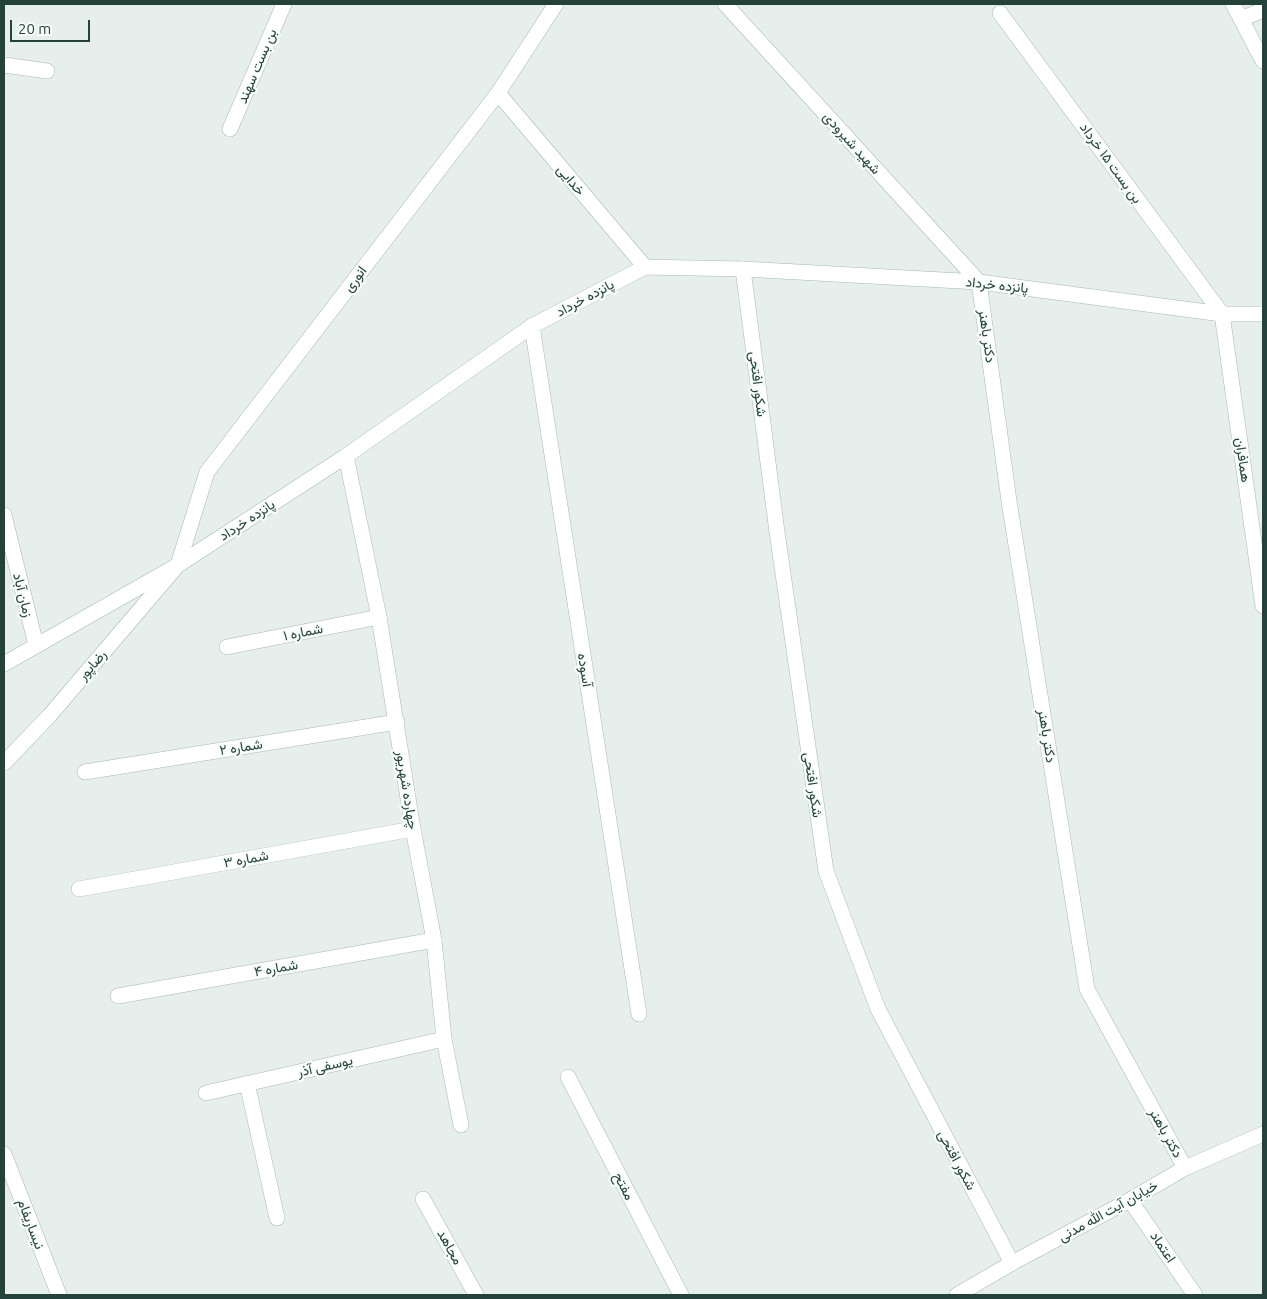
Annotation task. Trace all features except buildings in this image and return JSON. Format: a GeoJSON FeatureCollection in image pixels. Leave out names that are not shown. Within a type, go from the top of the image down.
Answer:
{"type":"FeatureCollection","features":[{"type":"Feature","properties":{"kind":"street","name":"بن بست سهند"},"geometry":{"type":"LineString","coordinates":[[230,129],[284,4]]}},
{"type":"Feature","properties":{"kind":"street","name":"انوری"},"geometry":{"type":"LineString","coordinates":[[178,565],[207,472],[498,93],[556,4]]}},
{"type":"Feature","properties":{"kind":"street","name":"شهید شیرودی"},"geometry":{"type":"LineString","coordinates":[[725,4],[980,282]]}},
{"type":"Feature","properties":{"kind":"street"},"geometry":{"type":"LineString","coordinates":[[1233,4],[1263,62]]}},
{"type":"Feature","properties":{"kind":"street"},"geometry":{"type":"LineString","coordinates":[[1241,19],[1263,10]]}},
{"type":"Feature","properties":{"kind":"street","name":"بن بست ۱۵ خرداد"},"geometry":{"type":"LineString","coordinates":[[1000,13],[1222,314]]}},
{"type":"Feature","properties":{"kind":"street"},"geometry":{"type":"LineString","coordinates":[[4,65],[46,71]]}},
{"type":"Feature","properties":{"kind":"street","name":"خدایی"},"geometry":{"type":"LineString","coordinates":[[498,93],[645,267]]}},
{"type":"Feature","properties":{"kind":"street","name":"پانزده خرداد"},"geometry":{"type":"LineString","coordinates":[[4,664],[178,565],[346,456],[532,326],[645,267],[743,269],[980,282],[1222,314],[1263,314]]}},
{"type":"Feature","properties":{"kind":"street","name":"شکور افتحی"},"geometry":{"type":"LineString","coordinates":[[743,269],[777,532],[826,871],[878,1009],[1012,1263]]}},
{"type":"Feature","properties":{"kind":"street","name":"دکتر باهنر"},"geometry":{"type":"LineString","coordinates":[[980,282],[1009,501],[1087,990],[1185,1168]]}},
{"type":"Feature","properties":{"kind":"street","name":"همافران"},"geometry":{"type":"LineString","coordinates":[[1222,314],[1263,606]]}},
{"type":"Feature","properties":{"kind":"street","name":"آسوده"},"geometry":{"type":"LineString","coordinates":[[532,326],[639,1014]]}},
{"type":"Feature","properties":{"kind":"street","name":"چهارده شهریور"},"geometry":{"type":"LineString","coordinates":[[346,456],[379,617],[413,830],[434,940],[444,1039],[461,1125]]}},
{"type":"Feature","properties":{"kind":"street","name":"زمان آباد"},"geometry":{"type":"LineString","coordinates":[[4,515],[36,645]]}},
{"type":"Feature","properties":{"kind":"street","name":"رضاپور"},"geometry":{"type":"LineString","coordinates":[[4,763],[50,715],[178,565]]}},
{"type":"Feature","properties":{"kind":"street","name":"شماره ۱"},"geometry":{"type":"LineString","coordinates":[[227,646],[379,617]]}},
{"type":"Feature","properties":{"kind":"street","name":"شماره ۲"},"geometry":{"type":"LineString","coordinates":[[85,772],[396,722]]}},
{"type":"Feature","properties":{"kind":"street","name":"شماره ۳"},"geometry":{"type":"LineString","coordinates":[[79,889],[413,830]]}},
{"type":"Feature","properties":{"kind":"street","name":"شماره ۴"},"geometry":{"type":"LineString","coordinates":[[118,996],[434,940]]}},
{"type":"Feature","properties":{"kind":"street","name":"یوسفی آذر"},"geometry":{"type":"LineString","coordinates":[[206,1093],[444,1039]]}},
{"type":"Feature","properties":{"kind":"street","name":"مفتح"},"geometry":{"type":"LineString","coordinates":[[568,1077],[680,1295]]}},
{"type":"Feature","properties":{"kind":"street"},"geometry":{"type":"LineString","coordinates":[[247,1083],[277,1218]]}},
{"type":"Feature","properties":{"kind":"street","name":"خیابان آیت الله مدنی"},"geometry":{"type":"LineString","coordinates":[[956,1295],[1185,1168],[1263,1134]]}},
{"type":"Feature","properties":{"kind":"street","name":"نیساریفام"},"geometry":{"type":"LineString","coordinates":[[4,1154],[58,1295]]}},
{"type":"Feature","properties":{"kind":"street","name":"مجاهد"},"geometry":{"type":"LineString","coordinates":[[423,1199],[476,1295]]}},
{"type":"Feature","properties":{"kind":"street","name":"اعتماد"},"geometry":{"type":"LineString","coordinates":[[1130,1200],[1195,1295]]}}]}
